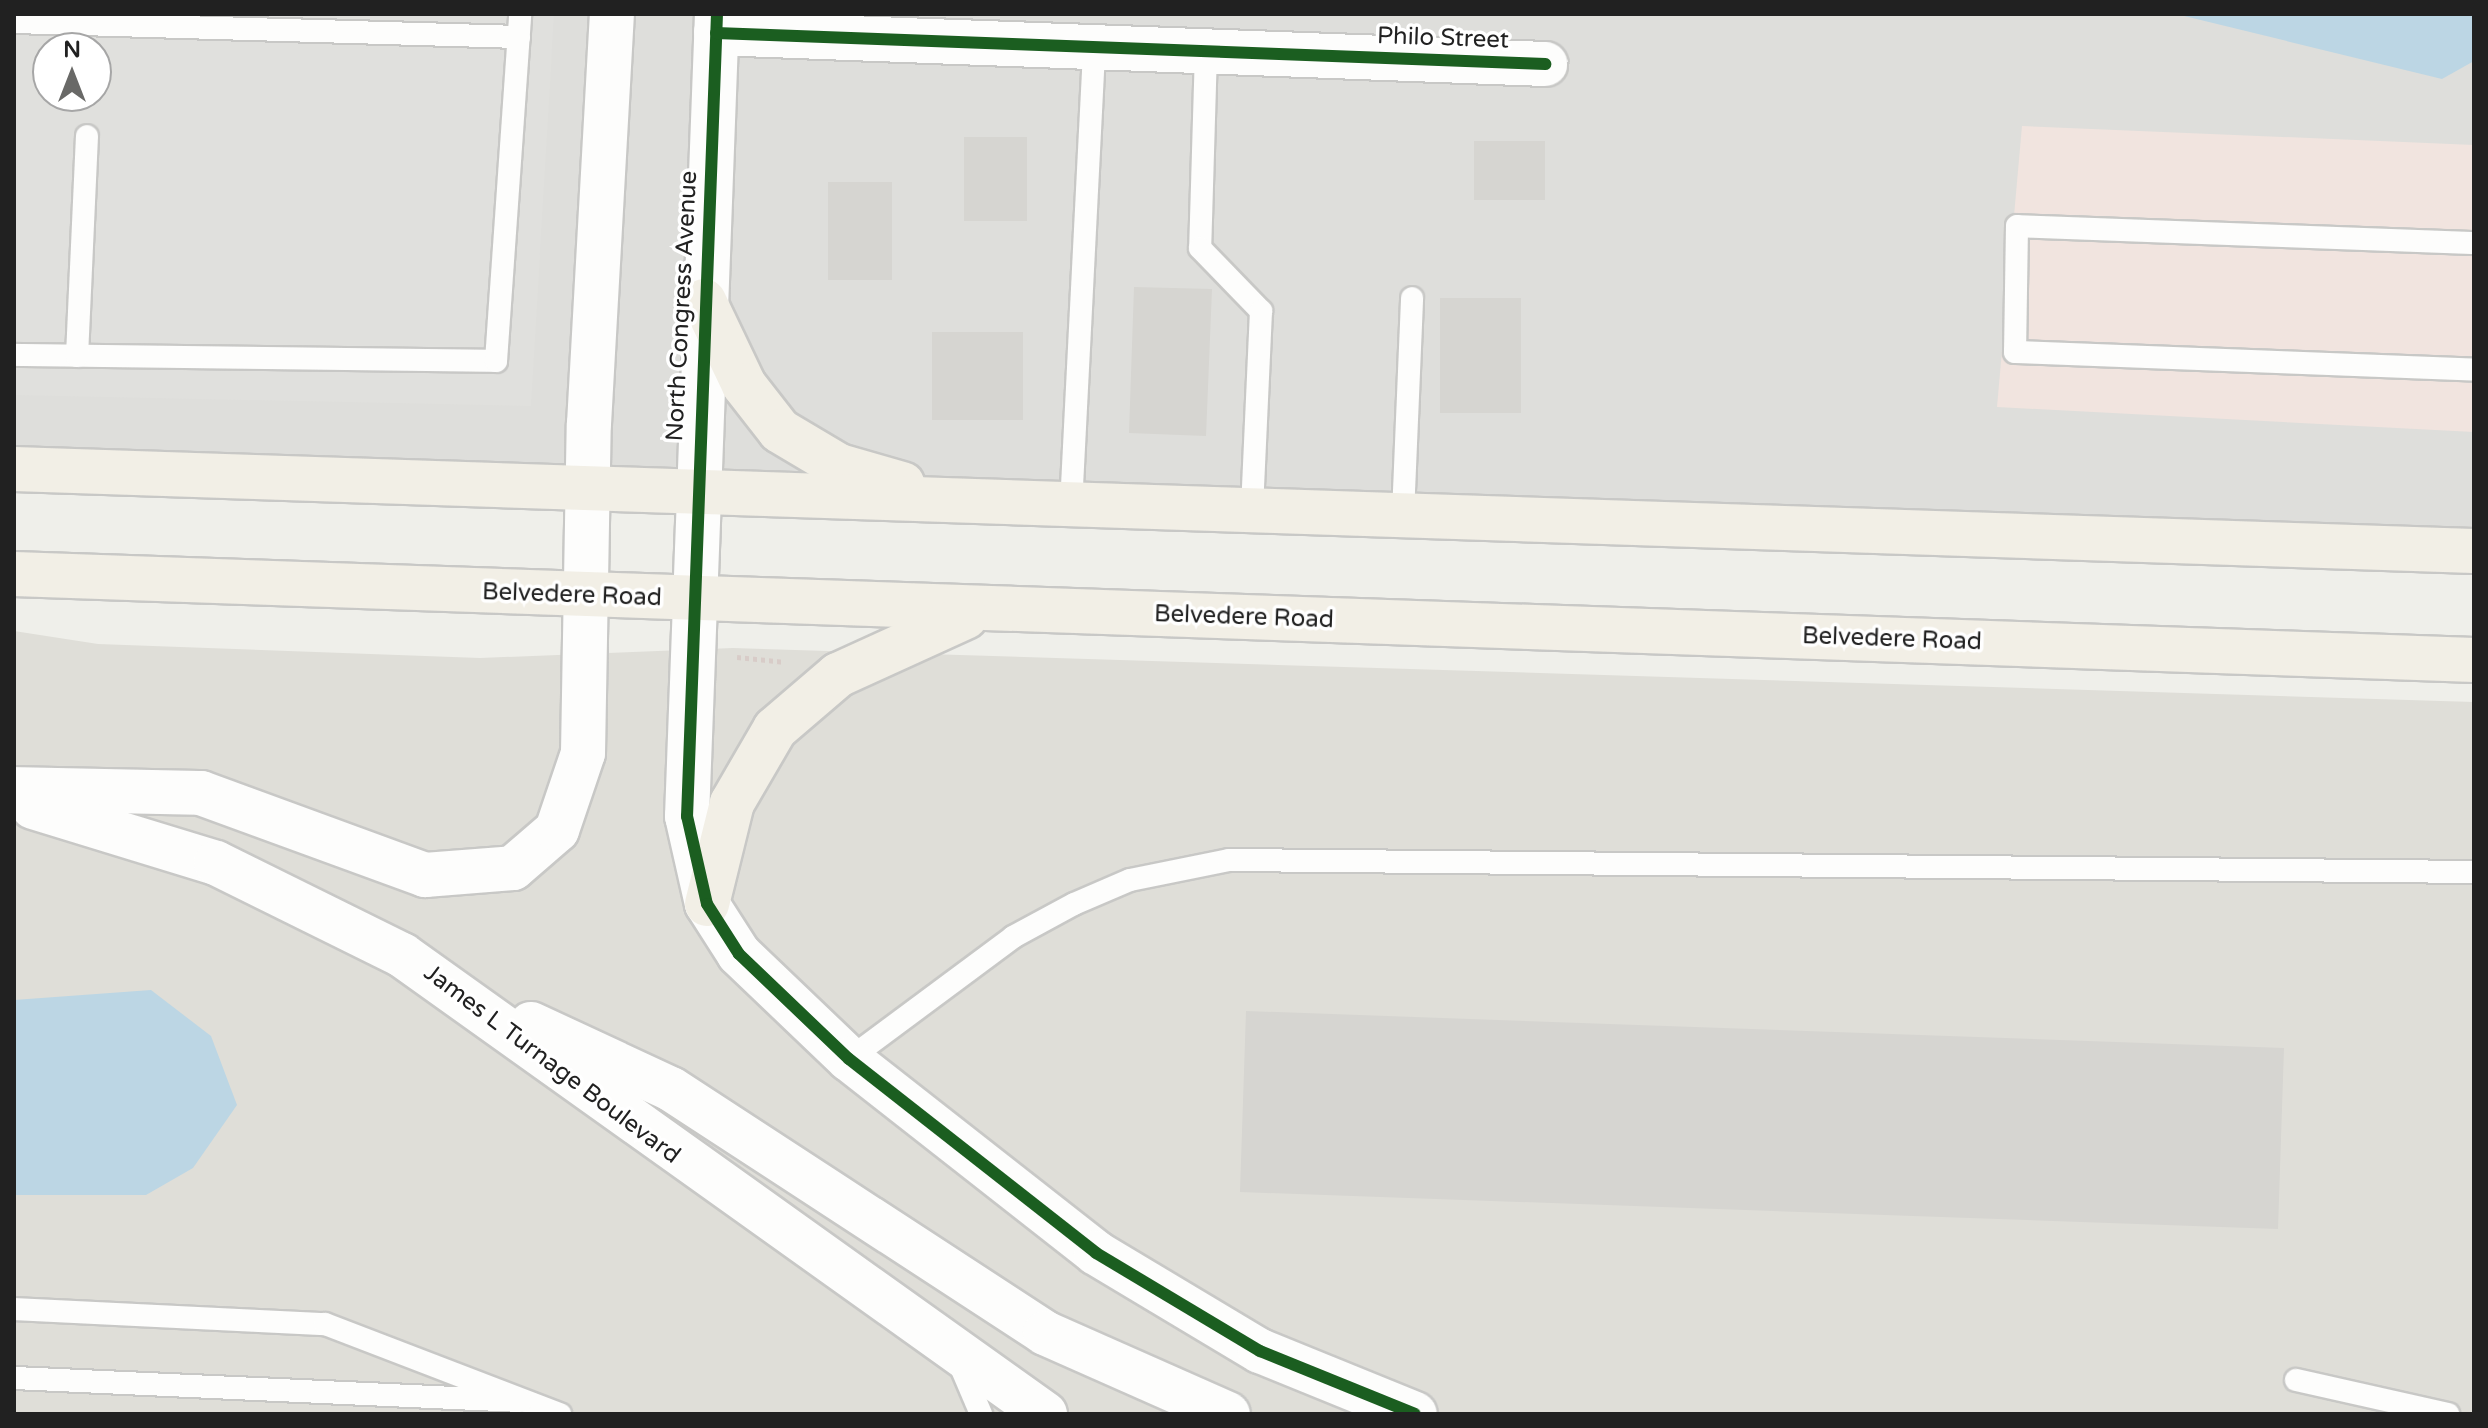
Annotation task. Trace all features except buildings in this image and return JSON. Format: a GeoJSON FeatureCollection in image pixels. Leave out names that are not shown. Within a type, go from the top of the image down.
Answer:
{"type":"FeatureCollection","features":[{"type":"Feature","properties":{"kind":"main road"},"geometry":{"type":"LineString","coordinates":[[704,301],[749,393],[797,445],[839,466],[966,503]]}},
{"type":"Feature","properties":{"kind":"main road"},"geometry":{"type":"LineString","coordinates":[[14,469],[2474,551]]}},
{"type":"Feature","properties":{"kind":"main road","name":"Belvedere Road"},"geometry":{"type":"LineString","coordinates":[[14,574],[2474,660]]}},
{"type":"Feature","properties":{"kind":"main road"},"geometry":{"type":"LineString","coordinates":[[707,904],[732,803],[783,720],[869,657],[986,609]]}},
{"type":"Feature","properties":{"kind":"street"},"geometry":{"type":"LineString","coordinates":[[14,789],[201,793],[398,869],[457,878],[513,868],[557,830],[579,779],[589,488],[612,14]]}},
{"type":"Feature","properties":{"kind":"street","name":"Philo Street"},"geometry":{"type":"LineString","coordinates":[[717,23],[846,26],[1094,47],[1545,64]]}},
{"type":"Feature","properties":{"kind":"street","name":"North Congress Avenue"},"geometry":{"type":"LineString","coordinates":[[707,904],[687,816],[690,600],[717,23]]}},
{"type":"Feature","properties":{"kind":"street","name":"James L Turnage Boulevard"},"geometry":{"type":"LineString","coordinates":[[14,802],[216,863],[352,926],[461,991],[635,1128],[1045,1414]]}},
{"type":"Feature","properties":{"kind":"street"},"geometry":{"type":"LineString","coordinates":[[707,904],[757,973],[849,1059],[962,1153],[1158,1294],[1275,1358],[1415,1414]]}},
{"type":"Feature","properties":{"kind":"street"},"geometry":{"type":"LineString","coordinates":[[461,991],[671,1089],[1045,1333],[1228,1414]]}},
{"type":"Feature","properties":{"kind":"lane"},"geometry":{"type":"LineString","coordinates":[[14,355],[496,361],[520,14]]}},
{"type":"Feature","properties":{"kind":"lane"},"geometry":{"type":"LineString","coordinates":[[14,22],[519,37]]}},
{"type":"Feature","properties":{"kind":"lane"},"geometry":{"type":"LineString","coordinates":[[1071,506],[1094,47]]}},
{"type":"Feature","properties":{"kind":"lane"},"geometry":{"type":"LineString","coordinates":[[1206,51],[1200,248],[1261,311],[1252,511]]}},
{"type":"Feature","properties":{"kind":"lane"},"geometry":{"type":"LineString","coordinates":[[77,356],[87,136]]}},
{"type":"Feature","properties":{"kind":"lane"},"geometry":{"type":"LineString","coordinates":[[2474,243],[2017,226],[2015,352],[2474,370]]}},
{"type":"Feature","properties":{"kind":"lane"},"geometry":{"type":"LineString","coordinates":[[1403,515],[1412,298]]}},
{"type":"Feature","properties":{"kind":"lane"},"geometry":{"type":"LineString","coordinates":[[849,1059],[1013,937],[1074,904],[1130,880],[1229,860],[2474,872]]}},
{"type":"Feature","properties":{"kind":"lane"},"geometry":{"type":"LineString","coordinates":[[14,1309],[325,1324],[551,1408]]}},
{"type":"Feature","properties":{"kind":"lane"},"geometry":{"type":"LineString","coordinates":[[956,1354],[981,1414]]}},
{"type":"Feature","properties":{"kind":"lane"},"geometry":{"type":"LineString","coordinates":[[14,1378],[551,1408]]}},
{"type":"Feature","properties":{"kind":"lane"},"geometry":{"type":"LineString","coordinates":[[2296,1380],[2448,1414]]}},
{"type":"Feature","properties":{"kind":"path"},"geometry":{"type":"LineString","coordinates":[[724,657],[779,656],[795,673]]}},
{"type":"Feature","properties":{"kind":"shaded area"},"geometry":{"type":"Polygon","coordinates":[[[14,14],[2474,14],[2474,551],[14,469],[14,14]]]}},
{"type":"Feature","properties":{"kind":"shaded area"},"geometry":{"type":"Polygon","coordinates":[[[14,14],[554,14],[531,406],[14,395],[14,14]]]}},
{"type":"Feature","properties":{"kind":"shaded area"},"geometry":{"type":"Polygon","coordinates":[[[2022,126],[2474,145],[2474,432],[1997,407],[2022,126]]]}},
{"type":"Feature","properties":{"kind":"shaded area"},"geometry":{"type":"Polygon","coordinates":[[[14,631],[98,644],[480,658],[733,648],[2474,702],[2474,1414],[14,1414],[14,631]]]}},
{"type":"Feature","properties":{"kind":"water"},"geometry":{"type":"Polygon","coordinates":[[[2176,14],[2474,14],[2474,61],[2442,79],[2176,14]]]}},
{"type":"Feature","properties":{"kind":"water"},"geometry":{"type":"Polygon","coordinates":[[[151,990],[211,1036],[237,1105],[193,1168],[146,1195],[14,1195],[14,1000],[151,990]]]}},
{"type":"Feature","properties":{"kind":"cycle path"},"geometry":{"type":"LineString","coordinates":[[717,14],[687,816],[707,904],[739,954],[849,1059],[1096,1253],[1260,1351],[1415,1414]]}},
{"type":"Feature","properties":{"kind":"cycle path"},"geometry":{"type":"LineString","coordinates":[[716,33],[1545,64]]}}]}
